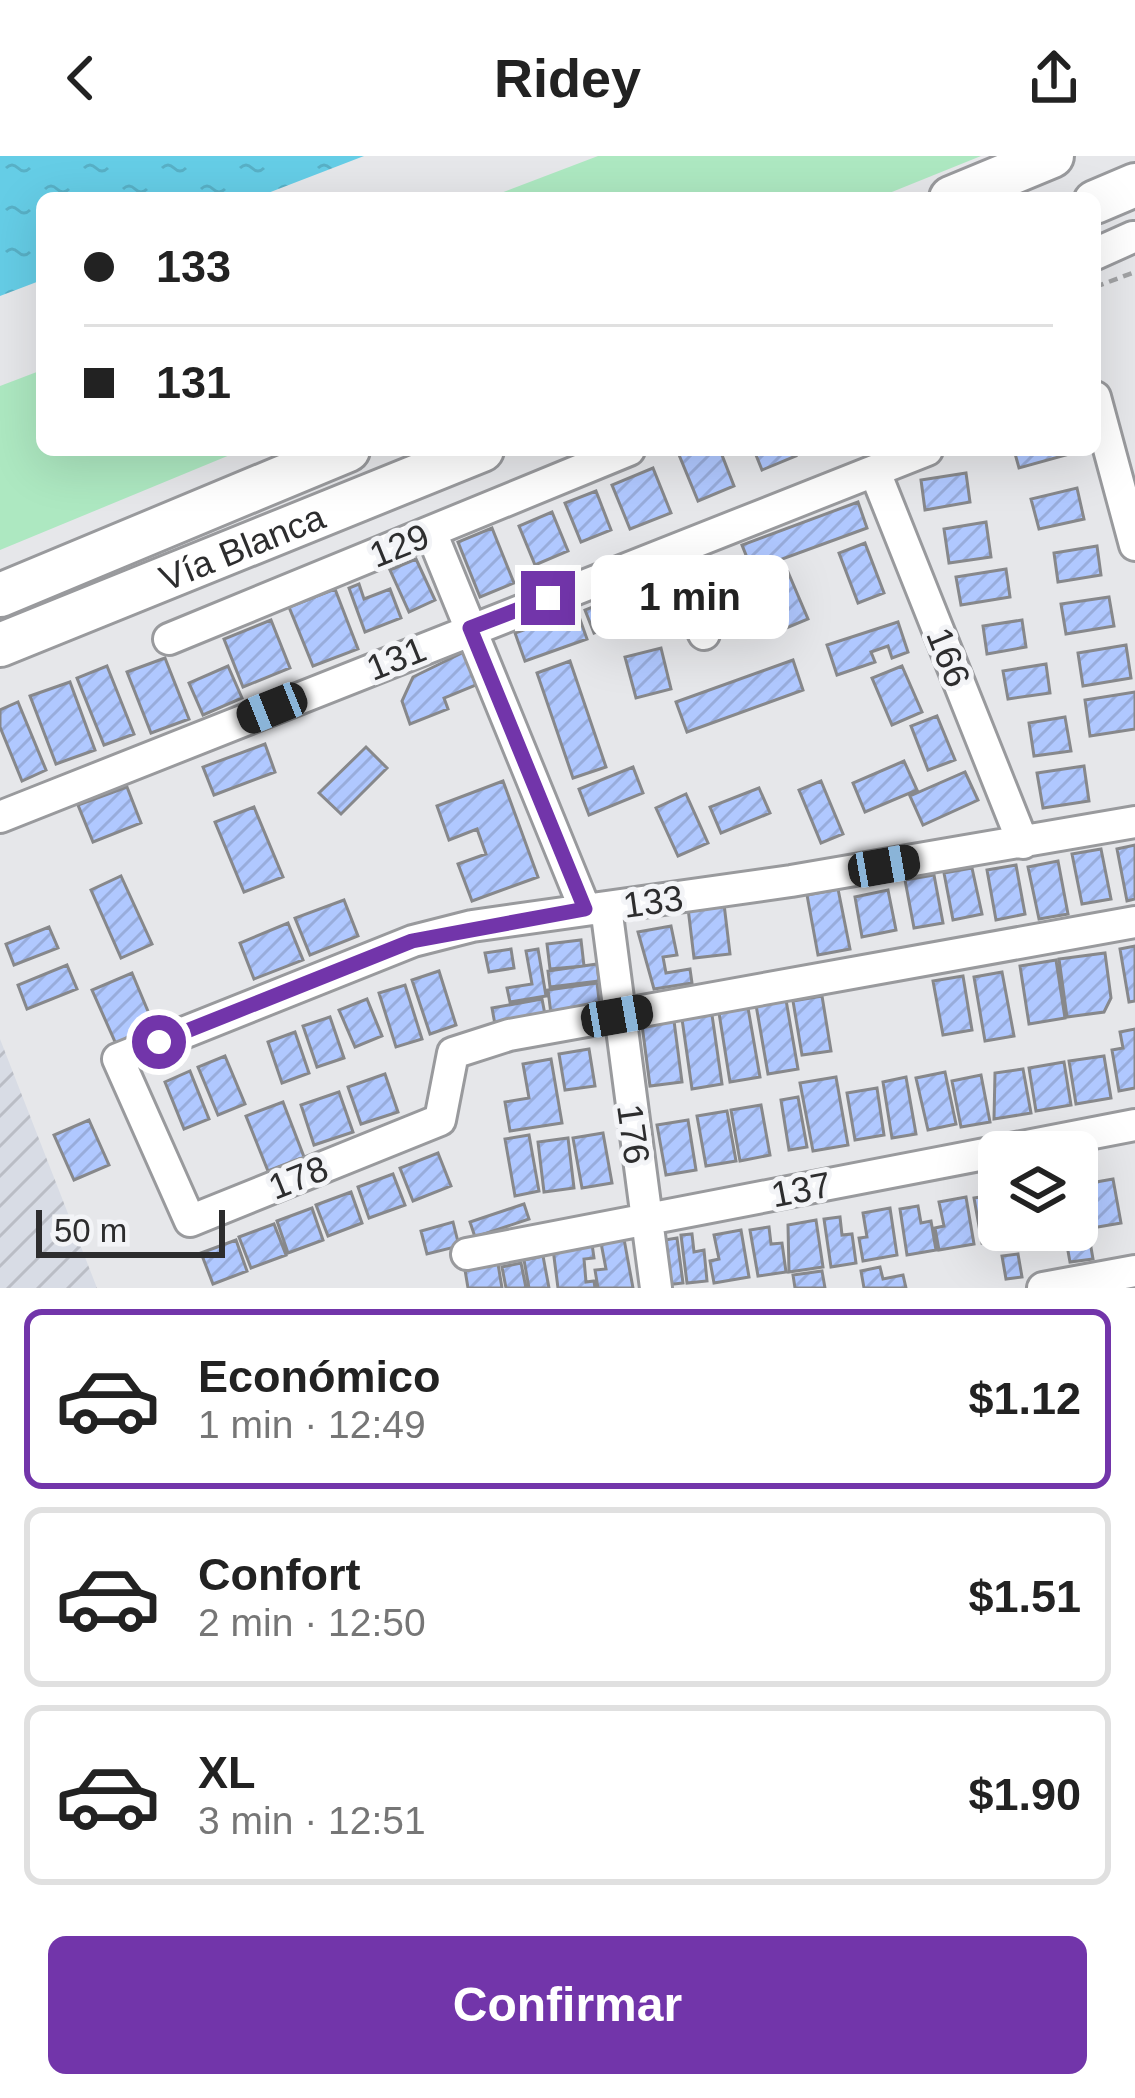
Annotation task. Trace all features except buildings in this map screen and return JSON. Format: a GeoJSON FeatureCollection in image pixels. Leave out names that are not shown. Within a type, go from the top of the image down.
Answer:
{"type":"FeatureCollection","features":[{"type":"Feature","properties":{"kind":"highway"},"geometry":{"type":"LineString","coordinates":[[965,192],[1052,156]]}},
{"type":"Feature","properties":{"kind":"highway"},"geometry":{"type":"LineString","coordinates":[[1101,201],[1135,185]]}},
{"type":"Feature","properties":{"kind":"highway","name":"Vía Blanca"},"geometry":{"type":"LineString","coordinates":[[0,596],[334,456]]}},
{"type":"Feature","properties":{"kind":"highway","name":"Vía Blanca"},"geometry":{"type":"LineString","coordinates":[[0,645],[467,456]]}},
{"type":"Feature","properties":{"kind":"street"},"geometry":{"type":"LineString","coordinates":[[1101,208],[1134,228]]}},
{"type":"Feature","properties":{"kind":"street"},"geometry":{"type":"LineString","coordinates":[[1101,239],[1134,228]]}},
{"type":"Feature","properties":{"kind":"street"},"geometry":{"type":"LineString","coordinates":[[1101,250],[1134,228]]}},
{"type":"Feature","properties":{"kind":"street"},"geometry":{"type":"LineString","coordinates":[[1101,419],[1135,545]]}},
{"type":"Feature","properties":{"kind":"street","name":"129"},"geometry":{"type":"LineString","coordinates":[[169,639],[614,456]]}},
{"type":"Feature","properties":{"kind":"street","name":"131"},"geometry":{"type":"LineString","coordinates":[[0,817],[913,456]]}},
{"type":"Feature","properties":{"kind":"street","name":"166"},"geometry":{"type":"LineString","coordinates":[[875,472],[1023,843]]}},
{"type":"Feature","properties":{"kind":"street","name":"176"},"geometry":{"type":"LineString","coordinates":[[431,532],[595,908],[617,1016],[656,1288]]}},
{"type":"Feature","properties":{"kind":"street"},"geometry":{"type":"LineString","coordinates":[[666,554],[704,634]]}},
{"type":"Feature","properties":{"kind":"street","name":"133"},"geometry":{"type":"LineString","coordinates":[[118,1059],[412,941],[1135,822]]}},
{"type":"Feature","properties":{"kind":"street"},"geometry":{"type":"LineString","coordinates":[[617,1016],[1135,922]]}},
{"type":"Feature","properties":{"kind":"street","name":"178"},"geometry":{"type":"LineString","coordinates":[[118,1059],[190,1221],[440,1120],[453,1053],[509,1035],[617,1016]]}},
{"type":"Feature","properties":{"kind":"street","name":"137"},"geometry":{"type":"LineString","coordinates":[[467,1254],[1135,1125]]}},
{"type":"Feature","properties":{"kind":"street"},"geometry":{"type":"LineString","coordinates":[[1043,1288],[1135,1271]]}},
{"type":"Feature","properties":{"kind":"path"},"geometry":{"type":"LineString","coordinates":[[1101,285],[1135,272]]}},
{"type":"Feature","properties":{"kind":"shaded area"},"geometry":{"type":"Polygon","coordinates":[[[0,1039],[97,1288],[0,1288],[0,1039]]]}},
{"type":"Feature","properties":{"kind":"green space"},"geometry":{"type":"Polygon","coordinates":[[[598,156],[981,156],[892,192],[504,192],[598,156]]]}},
{"type":"Feature","properties":{"kind":"green space"},"geometry":{"type":"Polygon","coordinates":[[[36,372],[36,456],[227,456],[0,550],[0,386],[36,372]]]}},
{"type":"Feature","properties":{"kind":"water"},"geometry":{"type":"Polygon","coordinates":[[[0,156],[364,156],[271,192],[36,192],[36,282],[0,296],[0,156]]]}},
{"type":"Feature","properties":{"kind":"route"},"geometry":{"type":"LineString","coordinates":[[159,1042],[412,941],[472,926],[585,909],[470,628],[548,598]]}}]}
